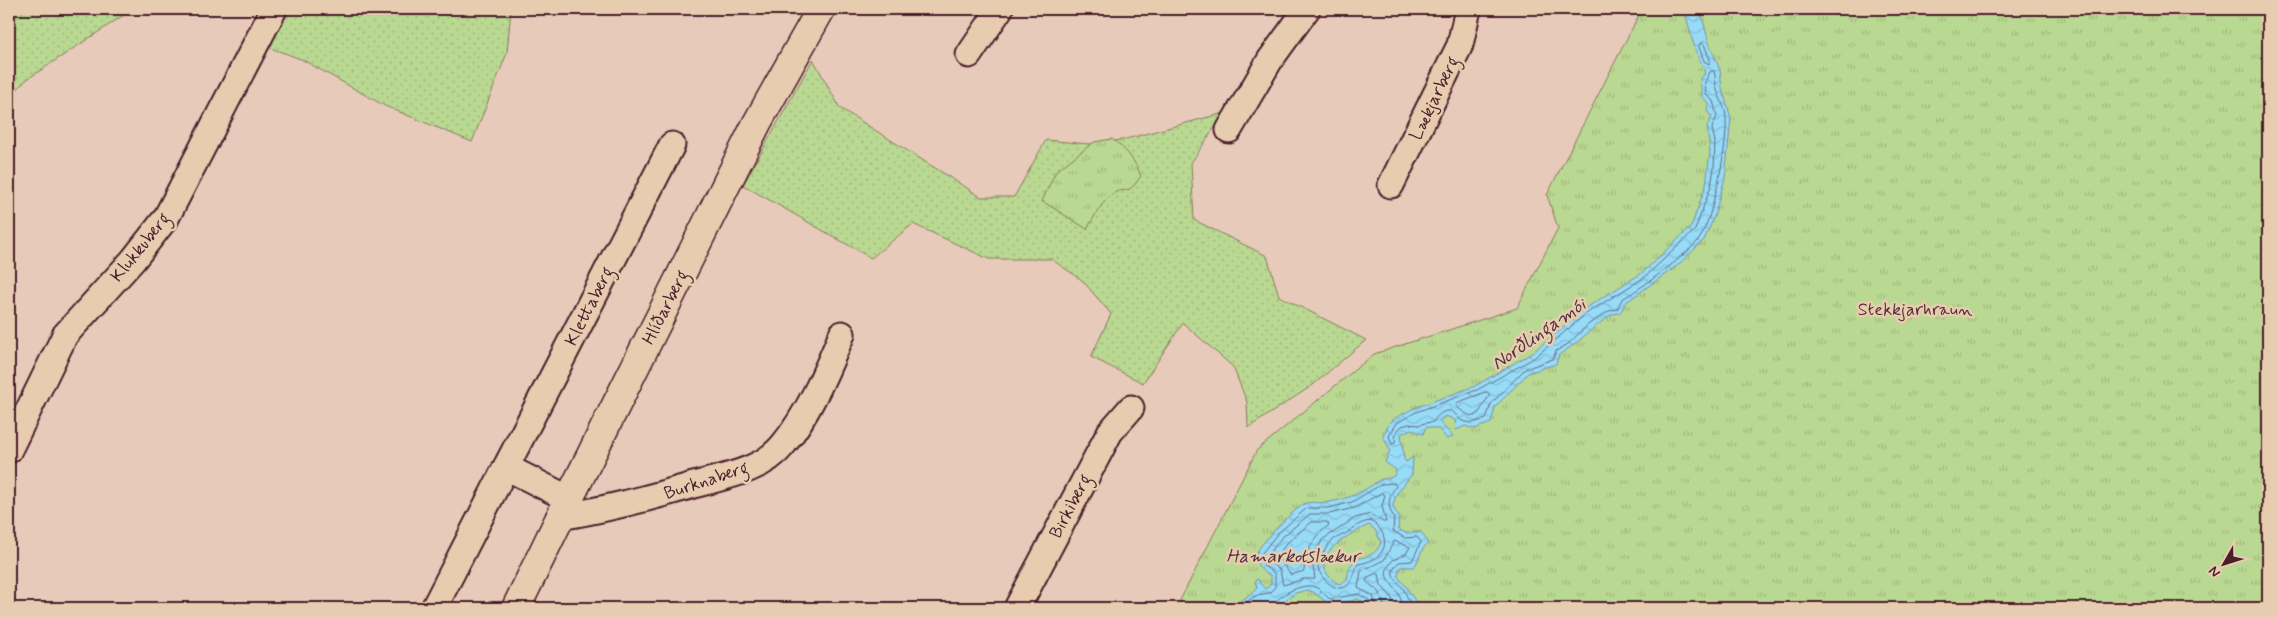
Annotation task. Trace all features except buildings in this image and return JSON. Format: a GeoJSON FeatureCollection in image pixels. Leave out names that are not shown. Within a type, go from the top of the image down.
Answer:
{"type":"FeatureCollection","features":[{"type":"Feature","properties":{"kind":"street","name":"Klukkuberg"},"geometry":{"type":"LineString","coordinates":[[9,450],[65,335],[133,260],[166,218],[274,9]]}},
{"type":"Feature","properties":{"kind":"street","name":"Hlíðarberg"},"geometry":{"type":"LineString","coordinates":[[516,608],[564,508],[758,123],[822,9]]}},
{"type":"Feature","properties":{"kind":"street"},"geometry":{"type":"LineString","coordinates":[[969,55],[1000,9]]}},
{"type":"Feature","properties":{"kind":"street"},"geometry":{"type":"LineString","coordinates":[[1228,130],[1270,60],[1307,9]]}},
{"type":"Feature","properties":{"kind":"street","name":"Lækjarberg"},"geometry":{"type":"LineString","coordinates":[[1391,185],[1460,46],[1468,9]]}},
{"type":"Feature","properties":{"kind":"street","name":"Klettaberg"},"geometry":{"type":"LineString","coordinates":[[434,608],[672,145]]}},
{"type":"Feature","properties":{"kind":"street","name":"Burknaberg"},"geometry":{"type":"LineString","coordinates":[[564,508],[605,509],[741,472],[766,460],[782,446],[799,421],[820,384],[842,334]]}},
{"type":"Feature","properties":{"kind":"street","name":"Birkiberg"},"geometry":{"type":"LineString","coordinates":[[1017,608],[1110,432],[1131,408]]}},
{"type":"Feature","properties":{"kind":"street"},"geometry":{"type":"LineString","coordinates":[[506,467],[564,508]]}},
{"type":"Feature","properties":{"kind":"green space"},"geometry":{"type":"Polygon","coordinates":[[[9,9],[133,9],[26,80],[9,98],[9,9]]]}},
{"type":"Feature","properties":{"kind":"green space"},"geometry":{"type":"Polygon","coordinates":[[[287,9],[511,9],[507,53],[472,142],[385,106],[303,60],[263,45],[287,9]]]}},
{"type":"Feature","properties":{"kind":"green space","name":"Stekkjarhraun"},"geometry":{"type":"Polygon","coordinates":[[[1642,9],[2268,9],[2268,608],[1176,608],[1257,450],[1374,354],[1517,308],[1558,228],[1547,195],[1642,9]]]}},
{"type":"Feature","properties":{"kind":"green space"},"geometry":{"type":"Polygon","coordinates":[[[813,59],[840,108],[981,197],[1014,197],[1046,140],[1089,144],[1122,140],[1224,113],[1191,163],[1194,220],[1267,256],[1279,296],[1366,340],[1313,385],[1248,428],[1247,402],[1233,367],[1183,323],[1143,383],[1091,357],[1111,314],[1082,280],[1051,259],[989,259],[913,224],[871,258],[743,185],[813,59]]]}},
{"type":"Feature","properties":{"kind":"green space"},"geometry":{"type":"Polygon","coordinates":[[[1112,139],[1129,155],[1141,176],[1132,188],[1111,195],[1099,209],[1087,229],[1042,201],[1056,171],[1094,142],[1112,139]]]}},
{"type":"Feature","properties":{"kind":"water","name":"Hamarkotslækur"},"geometry":{"type":"Polygon","coordinates":[[[1684,9],[1700,9],[1709,43],[1720,70],[1722,88],[1731,118],[1725,178],[1714,217],[1704,240],[1678,265],[1625,303],[1620,312],[1608,317],[1559,355],[1556,364],[1528,373],[1495,407],[1491,423],[1474,429],[1465,426],[1456,430],[1455,420],[1446,416],[1439,422],[1453,436],[1447,439],[1439,429],[1426,427],[1423,434],[1411,429],[1401,434],[1404,459],[1406,462],[1413,457],[1412,474],[1396,495],[1393,505],[1399,517],[1398,529],[1406,533],[1421,532],[1428,543],[1414,567],[1401,567],[1398,577],[1422,608],[1365,608],[1365,603],[1358,599],[1337,605],[1329,604],[1313,592],[1307,590],[1296,593],[1274,608],[1231,607],[1257,588],[1255,581],[1257,579],[1265,589],[1271,584],[1271,576],[1260,568],[1256,556],[1269,536],[1294,511],[1306,503],[1326,503],[1349,497],[1380,480],[1395,475],[1396,470],[1385,462],[1390,450],[1383,436],[1394,419],[1414,408],[1475,386],[1532,353],[1584,309],[1642,273],[1691,227],[1706,185],[1710,152],[1707,126],[1712,117],[1707,111],[1709,104],[1702,96],[1700,78],[1704,75],[1705,68],[1695,49],[1684,9]],[[1369,525],[1350,535],[1340,541],[1326,557],[1324,565],[1327,574],[1337,583],[1341,584],[1347,579],[1349,569],[1355,559],[1367,556],[1377,550],[1381,542],[1375,530],[1369,525]]]}},
{"type":"Feature","properties":{"kind":"water label","name":"Norðlingamói"},"geometry":{"type":"Point","coordinates":[1538,333]}}]}
